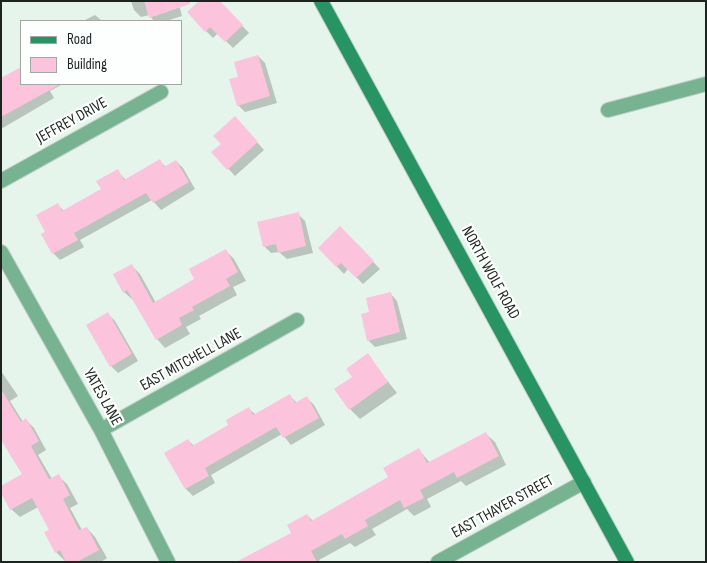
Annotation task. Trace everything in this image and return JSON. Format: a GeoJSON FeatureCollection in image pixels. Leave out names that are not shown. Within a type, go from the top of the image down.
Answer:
{"type":"FeatureCollection","features":[{"type":"Feature","properties":{"kind":"main road","name":"NORTH WOLF ROAD"},"geometry":{"type":"LineString","coordinates":[[321,1],[627,562]]}},
{"type":"Feature","properties":{"kind":"street"},"geometry":{"type":"LineString","coordinates":[[608,110],[706,84]]}},
{"type":"Feature","properties":{"kind":"street","name":"JEFFREY DRIVE"},"geometry":{"type":"LineString","coordinates":[[1,181],[161,92]]}},
{"type":"Feature","properties":{"kind":"street","name":"YATES LANE"},"geometry":{"type":"LineString","coordinates":[[1,252],[101,430],[168,562]]}},
{"type":"Feature","properties":{"kind":"street","name":"EAST MITCHELL LANE"},"geometry":{"type":"LineString","coordinates":[[101,430],[297,320]]}},
{"type":"Feature","properties":{"kind":"street","name":"EAST THAYER STREET"},"geometry":{"type":"LineString","coordinates":[[438,562],[584,482]]}},
{"type":"Feature","properties":{"kind":"building"},"geometry":{"type":"Polygon","coordinates":[[[144,1],[190,1],[190,4],[149,18],[144,1]]]}},
{"type":"Feature","properties":{"kind":"building"},"geometry":{"type":"Polygon","coordinates":[[[199,1],[220,1],[243,25],[225,42],[210,27],[205,32],[187,12],[199,1]]]}},
{"type":"Feature","properties":{"kind":"building"},"geometry":{"type":"Polygon","coordinates":[[[258,55],[270,96],[237,106],[229,79],[238,77],[234,62],[258,55]]]}},
{"type":"Feature","properties":{"kind":"building"},"geometry":{"type":"Polygon","coordinates":[[[20,68],[20,85],[59,85],[1,117],[1,78],[20,68]]]}},
{"type":"Feature","properties":{"kind":"building"},"geometry":{"type":"Polygon","coordinates":[[[235,116],[258,142],[227,170],[211,152],[221,144],[213,136],[235,116]]]}},
{"type":"Feature","properties":{"kind":"building"},"geometry":{"type":"Polygon","coordinates":[[[160,159],[164,167],[176,160],[189,182],[153,203],[146,193],[74,233],[78,240],[52,254],[41,234],[45,232],[36,215],[58,203],[62,211],[101,189],[96,181],[118,169],[124,180],[160,159]]]}},
{"type":"Feature","properties":{"kind":"building"},"geometry":{"type":"Polygon","coordinates":[[[299,212],[306,246],[278,253],[276,244],[263,247],[257,222],[299,212]]]}},
{"type":"Feature","properties":{"kind":"building"},"geometry":{"type":"Polygon","coordinates":[[[340,226],[374,261],[356,278],[341,263],[336,267],[318,248],[340,226]]]}},
{"type":"Feature","properties":{"kind":"building"},"geometry":{"type":"Polygon","coordinates":[[[226,249],[238,272],[226,279],[230,286],[192,307],[194,310],[179,318],[182,325],[156,340],[127,290],[123,293],[113,274],[132,264],[153,303],[194,279],[189,269],[226,249]]]}},
{"type":"Feature","properties":{"kind":"building"},"geometry":{"type":"Polygon","coordinates":[[[391,292],[400,332],[367,341],[361,314],[369,312],[366,298],[391,292]]]}},
{"type":"Feature","properties":{"kind":"building"},"geometry":{"type":"Polygon","coordinates":[[[108,312],[132,354],[110,367],[86,325],[108,312]]]}},
{"type":"Feature","properties":{"kind":"building"},"geometry":{"type":"Polygon","coordinates":[[[368,353],[388,382],[349,410],[334,389],[352,377],[346,369],[368,353]]]}},
{"type":"Feature","properties":{"kind":"building"},"geometry":{"type":"Polygon","coordinates":[[[1,389],[21,422],[26,418],[39,441],[31,446],[49,479],[59,474],[70,495],[63,499],[79,530],[87,527],[99,550],[77,562],[66,562],[60,550],[55,553],[44,532],[49,530],[32,498],[10,510],[1,493],[1,486],[22,474],[1,440],[1,389]]]}},
{"type":"Feature","properties":{"kind":"building"},"geometry":{"type":"Polygon","coordinates":[[[290,394],[295,403],[307,396],[319,418],[283,438],[276,427],[205,468],[209,476],[185,489],[164,453],[188,439],[192,446],[228,425],[226,420],[249,407],[253,415],[290,394]]]}},
{"type":"Feature","properties":{"kind":"building"},"geometry":{"type":"Polygon","coordinates":[[[486,432],[499,456],[457,478],[454,472],[420,490],[424,498],[404,508],[400,500],[365,520],[368,526],[345,539],[342,534],[311,551],[317,562],[236,562],[291,533],[287,525],[307,514],[311,521],[388,477],[383,468],[419,448],[427,463],[486,432]]]}}]}
